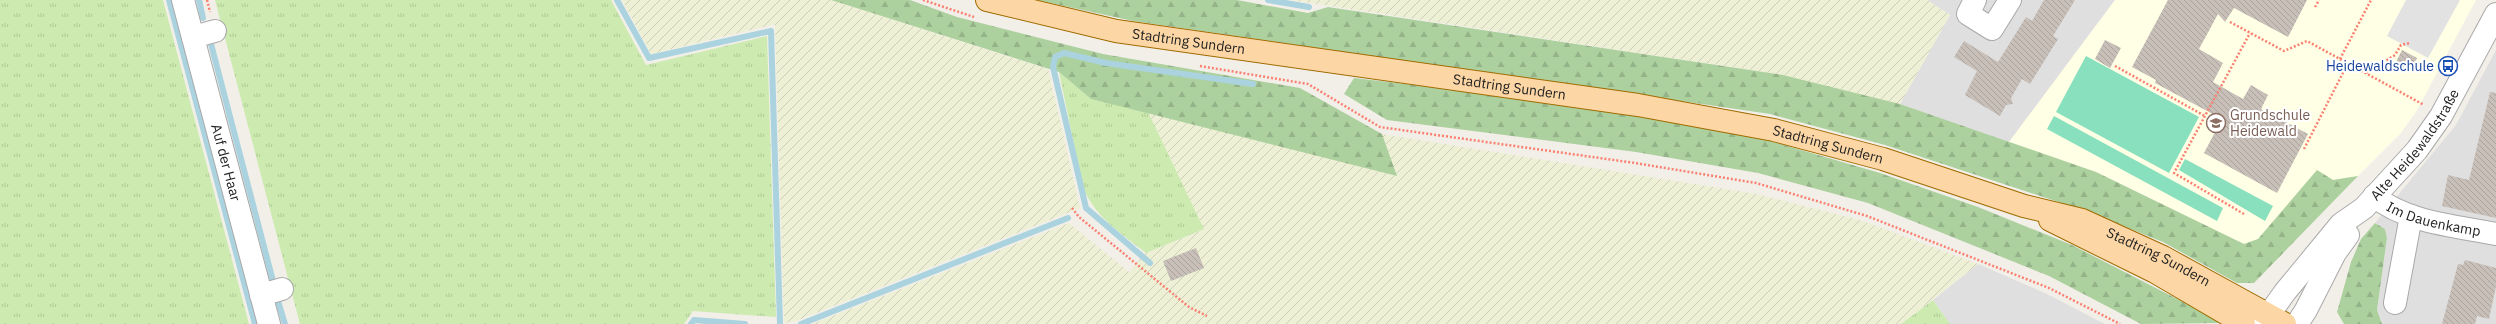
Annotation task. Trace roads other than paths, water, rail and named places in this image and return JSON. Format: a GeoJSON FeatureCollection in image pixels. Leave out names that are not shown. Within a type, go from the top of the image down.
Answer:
{"type":"FeatureCollection","features":[{"type":"Feature","properties":{"kind":"main road","name":"Stadtring Sundern"},"geometry":{"type":"LineString","coordinates":[[981,9],[1116,32],[1638,105],[1774,130],[1883,159],[2024,206],[2082,220],[2163,257],[2272,321]]}},
{"type":"Feature","properties":{"kind":"main road","name":"Stadtring Sundern"},"geometry":{"type":"LineString","coordinates":[[2024,206],[2078,235],[2155,272],[2244,324]]}},
{"type":"Feature","properties":{"kind":"street","name":"Auf der Haar"},"geometry":{"type":"LineString","coordinates":[[183,0],[269,324]]}},
{"type":"Feature","properties":{"kind":"street"},"geometry":{"type":"LineString","coordinates":[[1975,0],[1968,14],[1992,29],[2010,0]]}},
{"type":"Feature","properties":{"kind":"street","name":"Alte Heidewaldstraße"},"geometry":{"type":"LineString","coordinates":[[2297,324],[2306,310],[2335,253],[2369,202],[2417,150],[2441,116],[2496,14]]}},
{"type":"Feature","properties":{"kind":"street"},"geometry":{"type":"LineString","coordinates":[[193,37],[214,31]]}},
{"type":"Feature","properties":{"kind":"street","name":"Alte Heidewaldstraße"},"geometry":{"type":"LineString","coordinates":[[2272,321],[2341,224],[2369,202]]}},
{"type":"Feature","properties":{"kind":"street","name":"Im Dauenkamp"},"geometry":{"type":"LineString","coordinates":[[2369,202],[2385,205],[2411,216],[2496,234]]}},
{"type":"Feature","properties":{"kind":"street"},"geometry":{"type":"LineString","coordinates":[[2395,303],[2411,216]]}},
{"type":"Feature","properties":{"kind":"street"},"geometry":{"type":"LineString","coordinates":[[261,295],[282,289]]}},
{"type":"Feature","properties":{"kind":"waterway"},"geometry":{"type":"LineString","coordinates":[[169,0],[255,324]]}},
{"type":"Feature","properties":{"kind":"waterway"},"geometry":{"type":"LineString","coordinates":[[199,0],[203,18]]}},
{"type":"Feature","properties":{"kind":"waterway"},"geometry":{"type":"LineString","coordinates":[[617,0],[649,58],[771,31],[780,324]]}},
{"type":"Feature","properties":{"kind":"waterway"},"geometry":{"type":"LineString","coordinates":[[1268,0],[1309,7]]}},
{"type":"Feature","properties":{"kind":"waterway"},"geometry":{"type":"LineString","coordinates":[[211,44],[273,281]]}},
{"type":"Feature","properties":{"kind":"waterway"},"geometry":{"type":"LineString","coordinates":[[1150,263],[1086,208],[1053,67],[1055,57],[1064,53],[1106,63],[1253,84]]}},
{"type":"Feature","properties":{"kind":"waterway"},"geometry":{"type":"LineString","coordinates":[[801,324],[1068,218]]}},
{"type":"Feature","properties":{"kind":"waterway"},"geometry":{"type":"LineString","coordinates":[[278,301],[285,324]]}},
{"type":"Feature","properties":{"kind":"waterway"},"geometry":{"type":"LineString","coordinates":[[691,324],[694,320],[745,324]]}},
{"type":"Feature","properties":{"kind":"place","name":"Heidewaldschule"},"geometry":{"type":"Point","coordinates":[2448,66]}},
{"type":"Feature","properties":{"kind":"place","name":"Grundschule Heidewald"},"geometry":{"type":"Point","coordinates":[2216,123]}}]}
